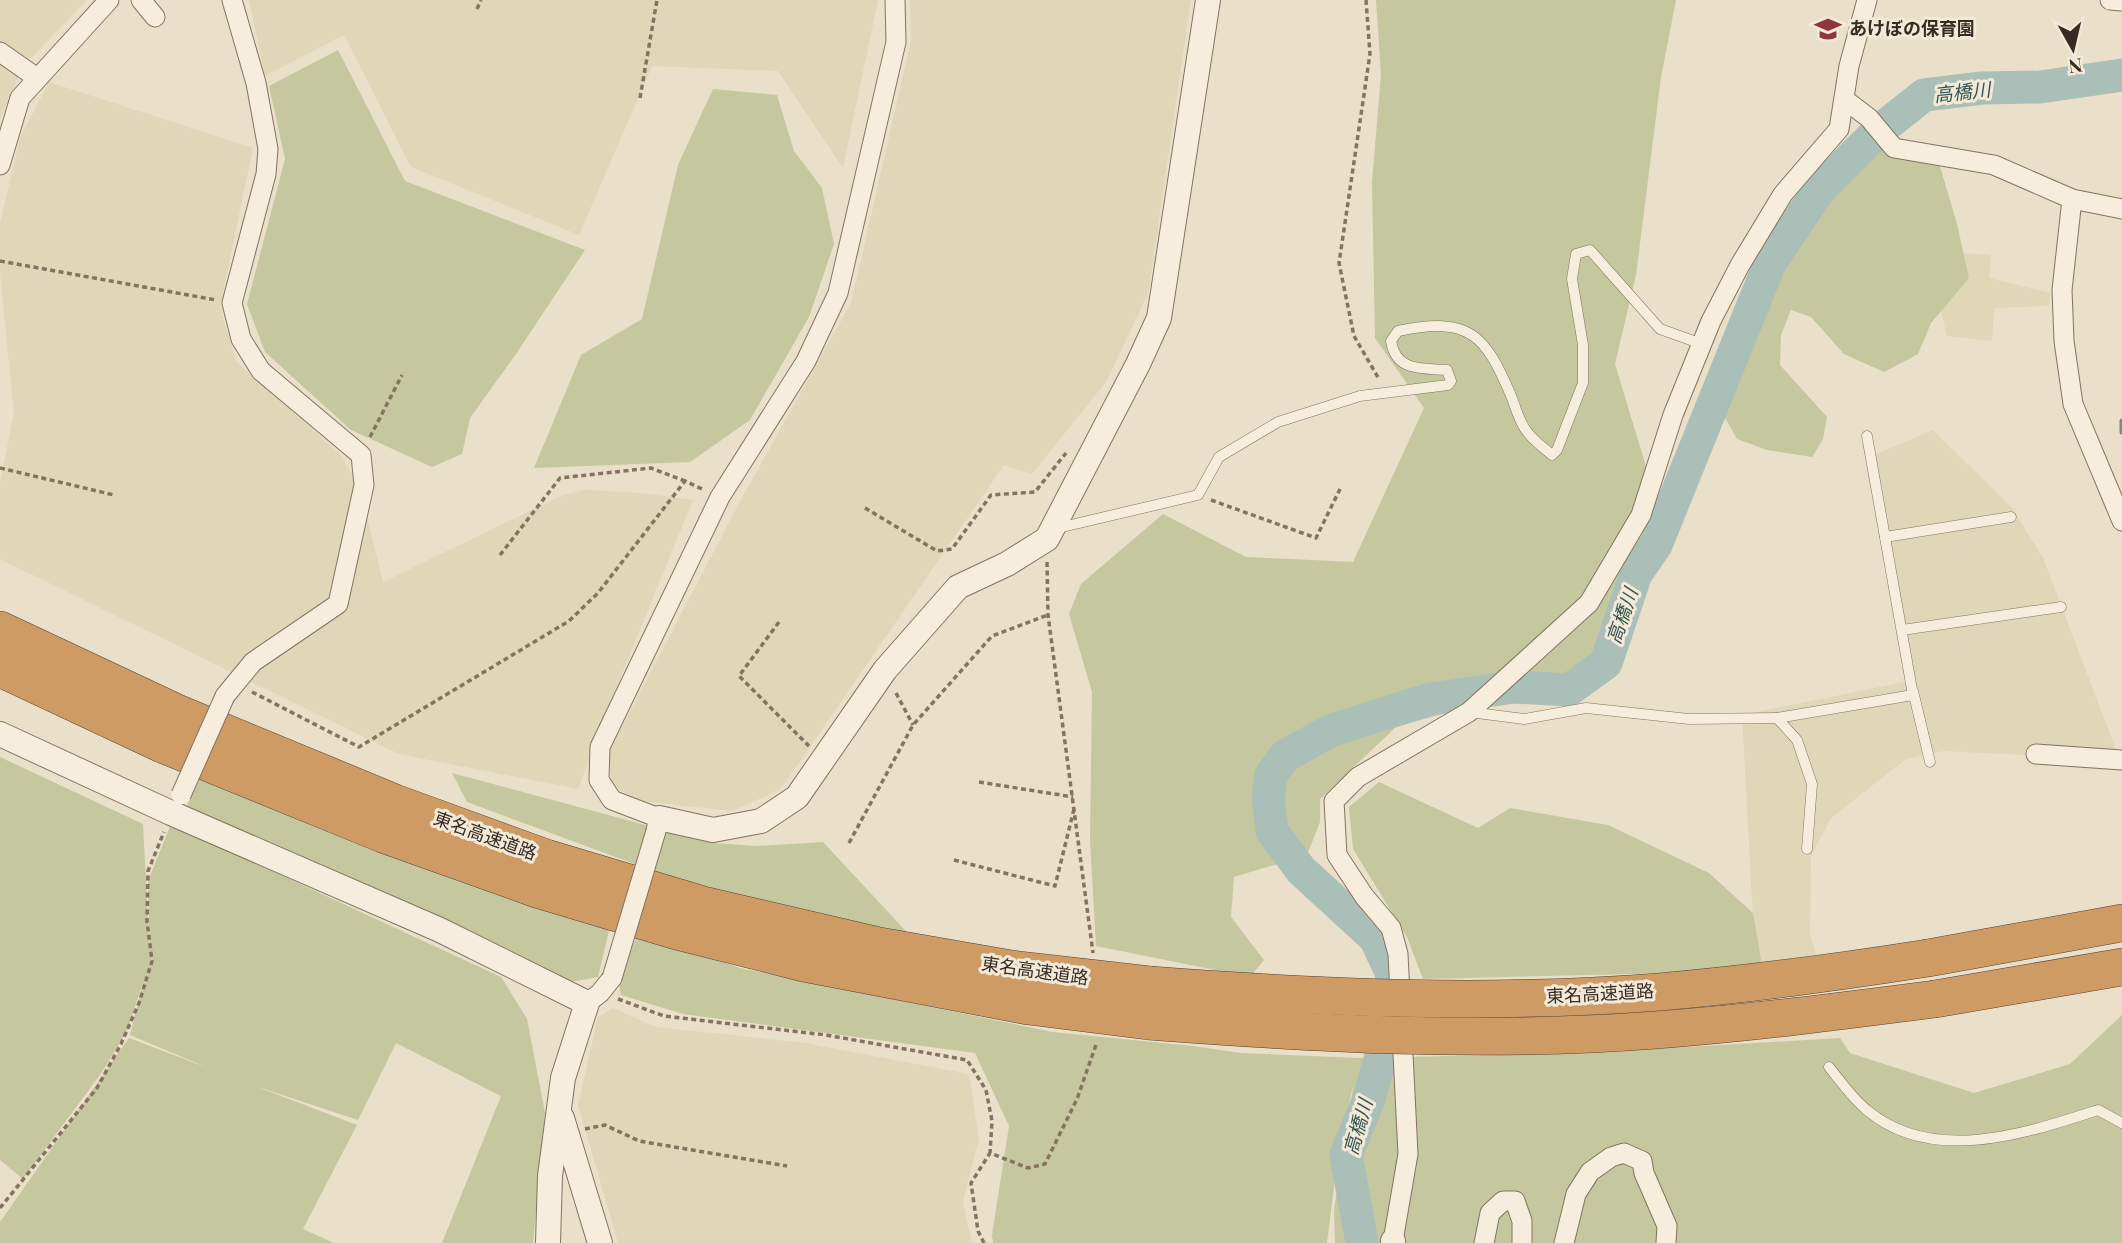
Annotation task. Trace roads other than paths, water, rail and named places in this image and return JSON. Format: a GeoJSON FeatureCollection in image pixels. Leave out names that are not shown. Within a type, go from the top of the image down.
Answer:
{"type":"FeatureCollection","features":[{"type":"Feature","properties":{"kind":"highway","name":"東名高速道路"},"geometry":{"type":"LineString","coordinates":[[0,630],[190,718],[395,803],[546,858],[703,905],[879,946],[1011,969],[1150,985],[1379,999],[1510,998],[1658,992],[1808,976],[2108,926]]}},
{"type":"Feature","properties":{"kind":"highway","name":"東名高速道路"},"geometry":{"type":"LineString","coordinates":[[0,668],[174,749],[383,834],[537,889],[677,932],[804,963],[1028,1006],[1148,1021],[1365,1035],[1508,1035],[1654,1030],[1816,1014],[1935,999],[2113,969]]}},
{"type":"Feature","properties":{"kind":"street"},"geometry":{"type":"LineString","coordinates":[[0,165],[20,98],[109,0]]}},
{"type":"Feature","properties":{"kind":"street"},"geometry":{"type":"LineString","coordinates":[[141,0],[155,18]]}},
{"type":"Feature","properties":{"kind":"street"},"geometry":{"type":"LineString","coordinates":[[176,804],[230,690],[253,662],[338,604],[364,485],[361,455],[261,371],[241,339],[232,303],[266,174],[268,149],[256,83],[232,0]]}},
{"type":"Feature","properties":{"kind":"street"},"geometry":{"type":"LineString","coordinates":[[895,0],[896,42],[838,293],[806,361],[720,497],[600,747],[598,780],[611,800],[657,825],[713,830],[761,821],[797,797],[885,670],[958,587],[1007,564],[1049,534],[1138,364],[1159,318],[1208,0]]}},
{"type":"Feature","properties":{"kind":"street"},"geometry":{"type":"LineString","coordinates":[[1393,1242],[1408,1154],[1398,954],[1391,928],[1364,897],[1337,855],[1334,801],[1358,777],[1469,712],[1588,603],[1641,514],[1673,415],[1702,344],[1740,265],[1783,194],[1839,129],[1849,66],[1867,0]]}},
{"type":"Feature","properties":{"kind":"street"},"geometry":{"type":"LineString","coordinates":[[2110,0],[2122,1]]}},
{"type":"Feature","properties":{"kind":"street"},"geometry":{"type":"LineString","coordinates":[[0,52],[37,78]]}},
{"type":"Feature","properties":{"kind":"street"},"geometry":{"type":"LineString","coordinates":[[1844,99],[1868,118],[1895,148],[1994,165],[2072,199],[2122,209]]}},
{"type":"Feature","properties":{"kind":"street"},"geometry":{"type":"LineString","coordinates":[[2072,199],[2062,290],[2064,341],[2073,404],[2122,522]]}},
{"type":"Feature","properties":{"kind":"street"},"geometry":{"type":"LineString","coordinates":[[0,734],[176,804],[440,930],[600,992]]}},
{"type":"Feature","properties":{"kind":"street"},"geometry":{"type":"LineString","coordinates":[[2036,754],[2122,760]]}},
{"type":"Feature","properties":{"kind":"street"},"geometry":{"type":"LineString","coordinates":[[548,1243],[550,1176],[563,1078],[600,992],[657,825]]}},
{"type":"Feature","properties":{"kind":"street"},"geometry":{"type":"LineString","coordinates":[[559,1107],[600,1243]]}},
{"type":"Feature","properties":{"kind":"street"},"geometry":{"type":"LineString","coordinates":[[1564,1243],[1576,1194],[1590,1172],[1611,1157],[1624,1153],[1642,1161],[1644,1173],[1667,1226],[1666,1243]]}},
{"type":"Feature","properties":{"kind":"street"},"geometry":{"type":"LineString","coordinates":[[1484,1243],[1490,1213],[1503,1201],[1515,1201],[1522,1221],[1522,1243]]}},
{"type":"Feature","properties":{"kind":"lane"},"geometry":{"type":"LineString","coordinates":[[1049,534],[1198,495],[1220,457],[1278,422],[1360,396],[1448,385],[1451,381],[1447,370],[1408,367],[1393,353],[1391,341],[1398,331],[1426,325],[1460,327],[1478,339],[1499,368],[1526,432],[1552,455],[1558,450],[1583,383],[1583,345],[1572,279],[1576,254],[1590,250],[1660,329],[1702,344]]}},
{"type":"Feature","properties":{"kind":"lane"},"geometry":{"type":"LineString","coordinates":[[1867,436],[1912,690],[1930,762]]}},
{"type":"Feature","properties":{"kind":"lane"},"geometry":{"type":"LineString","coordinates":[[1885,537],[2011,517]]}},
{"type":"Feature","properties":{"kind":"lane"},"geometry":{"type":"LineString","coordinates":[[1902,630],[2061,607]]}},
{"type":"Feature","properties":{"kind":"lane"},"geometry":{"type":"LineString","coordinates":[[1469,712],[1524,719],[1586,708],[1689,719],[1777,718],[1913,695],[1912,690]]}},
{"type":"Feature","properties":{"kind":"lane"},"geometry":{"type":"LineString","coordinates":[[1777,718],[1797,740],[1812,784],[1807,849]]}},
{"type":"Feature","properties":{"kind":"lane"},"geometry":{"type":"LineString","coordinates":[[1829,1067],[1868,1111],[1906,1134],[1946,1142],[2027,1133],[2098,1110],[2122,1123]]}},
{"type":"Feature","properties":{"kind":"waterway","name":"高橋川"},"geometry":{"type":"LineString","coordinates":[[1362,1243],[1346,1155],[1369,1099],[1384,1045],[1392,974],[1375,938],[1301,870],[1272,831],[1268,799],[1271,775],[1285,756],[1332,730],[1431,699],[1514,687],[1569,690],[1606,663],[1636,574],[1656,545],[1770,263],[1819,190],[1875,134],[1924,95],[1982,88],[2040,87],[2122,75]]}},
{"type":"Feature","properties":{"kind":"waterway"},"geometry":{"type":"LineString","coordinates":[[2122,421],[2122,432]]}},
{"type":"Feature","properties":{"kind":"place","name":"あけぼの保育園"},"geometry":{"type":"Point","coordinates":[1828,29]}}]}
